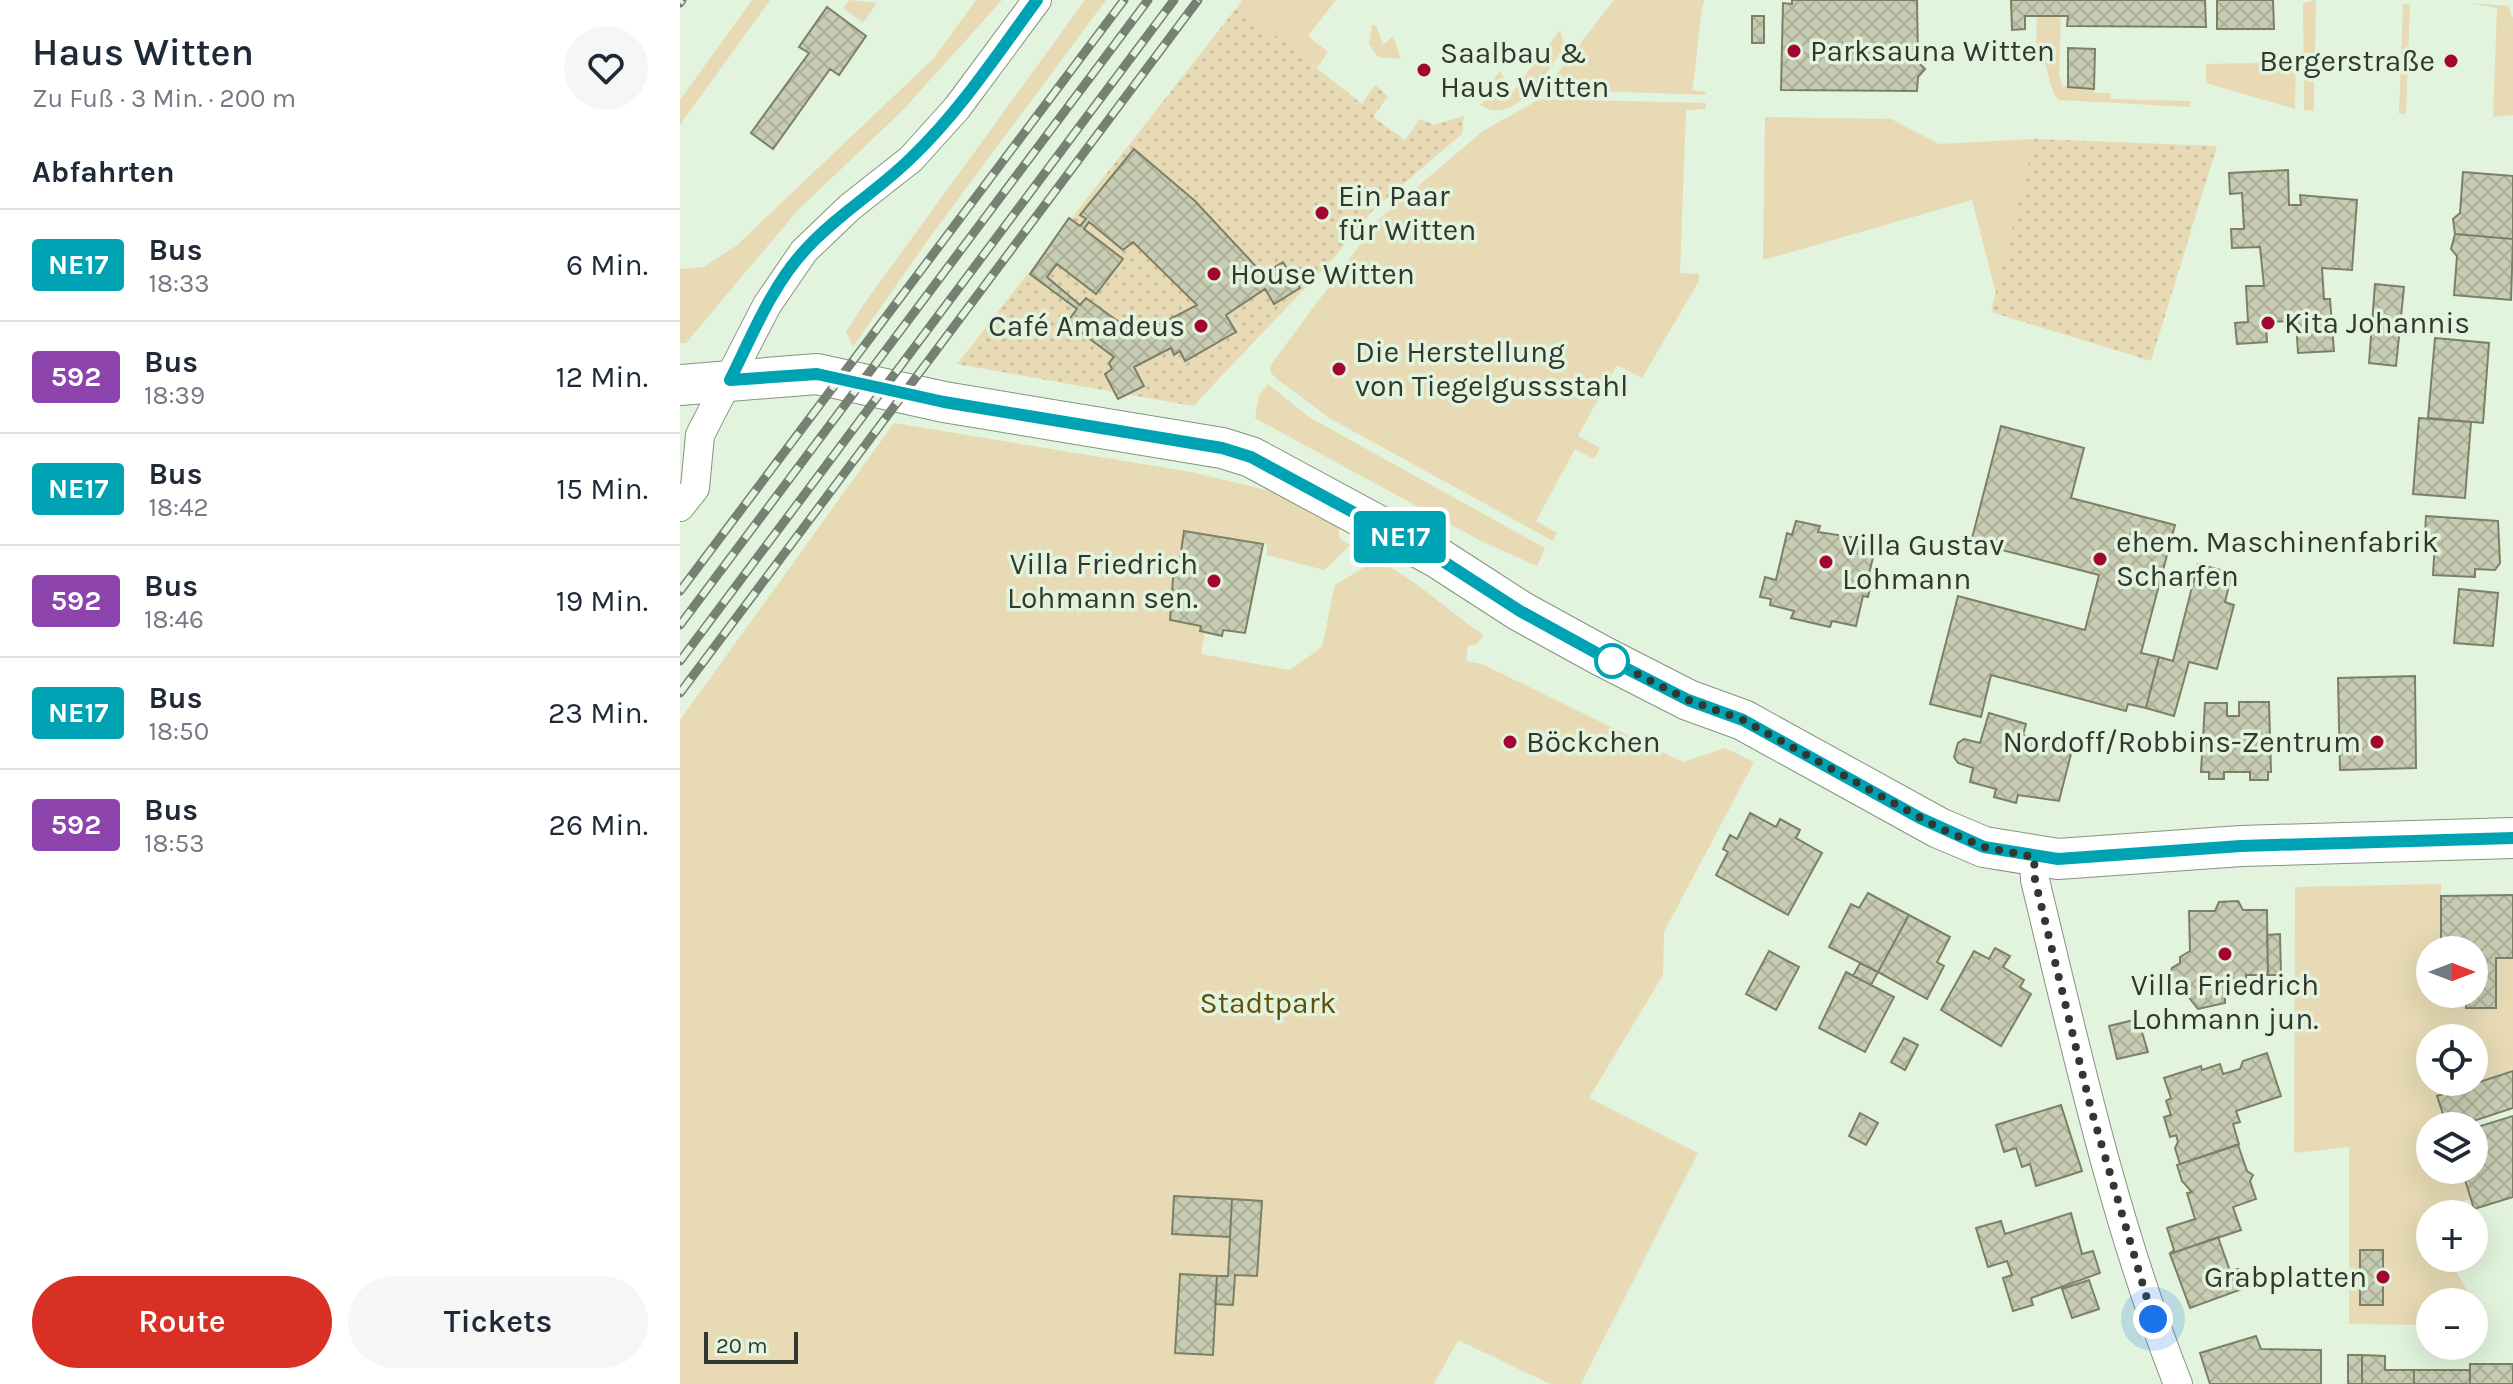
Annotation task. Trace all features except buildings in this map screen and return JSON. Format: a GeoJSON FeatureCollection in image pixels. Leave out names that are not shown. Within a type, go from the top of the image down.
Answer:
{"type":"FeatureCollection","features":[{"type":"Feature","properties":{"kind":"main road"},"geometry":{"type":"LineString","coordinates":[[680,385],[817,374],[944,402],[1113,428],[1237,453],[1438,558],[1520,611],[1688,700],[1743,720],[1939,828],[1984,847],[2034,857],[2106,858],[2256,845],[2513,838]]}},
{"type":"Feature","properties":{"kind":"street"},"geometry":{"type":"LineString","coordinates":[[680,507],[695,488],[700,435],[767,305],[804,251],[850,207],[911,159],[957,108],[1037,0]]}},
{"type":"Feature","properties":{"kind":"street"},"geometry":{"type":"LineString","coordinates":[[2034,857],[2035,880],[2091,1109],[2153,1319],[2178,1384]]}},
{"type":"Feature","properties":{"kind":"green space"},"geometry":{"type":"Polygon","coordinates":[[[752,0],[770,0],[680,125],[680,100],[752,0]]]}},
{"type":"Feature","properties":{"kind":"green space"},"geometry":{"type":"Polygon","coordinates":[[[849,0],[877,3],[863,23],[843,8],[849,0]]]}},
{"type":"Feature","properties":{"kind":"green space"},"geometry":{"type":"Polygon","coordinates":[[[976,0],[1002,0],[903,110],[798,210],[686,343],[680,343],[680,269],[704,267],[736,246],[934,58],[976,0]]]}},
{"type":"Feature","properties":{"kind":"green space"},"geometry":{"type":"Polygon","coordinates":[[[1085,0],[1106,0],[930,237],[853,347],[846,332],[864,304],[1085,0]]]}},
{"type":"Feature","properties":{"kind":"green space"},"geometry":{"type":"Polygon","coordinates":[[[1242,0],[1336,0],[1308,36],[1328,52],[1317,68],[1238,6],[1242,0]]]}},
{"type":"Feature","properties":{"kind":"green space"},"geometry":{"type":"Polygon","coordinates":[[[1614,0],[1704,0],[1692,90],[1706,92],[1705,95],[1545,89],[1614,0]]]}},
{"type":"Feature","properties":{"kind":"green space"},"geometry":{"type":"Polygon","coordinates":[[[2316,0],[2315,55],[2340,55],[2340,66],[2314,66],[2314,111],[2304,110],[2303,3],[2316,0]]]}},
{"type":"Feature","properties":{"kind":"green space"},"geometry":{"type":"Polygon","coordinates":[[[2470,3],[2508,6],[2513,18],[2513,115],[2493,117],[2497,8],[2470,3]]]}},
{"type":"Feature","properties":{"kind":"green space"},"geometry":{"type":"Polygon","coordinates":[[[2403,4],[2410,4],[2406,114],[2399,114],[2403,4]]]}},
{"type":"Feature","properties":{"kind":"green space"},"geometry":{"type":"Polygon","coordinates":[[[1238,6],[1362,104],[1375,85],[1388,96],[1373,117],[1405,140],[1420,119],[1434,125],[1464,116],[1462,134],[1373,210],[1331,261],[1193,406],[957,364],[1238,6]]]}},
{"type":"Feature","properties":{"kind":"green space"},"geometry":{"type":"Polygon","coordinates":[[[2037,16],[2061,16],[2059,76],[2063,86],[2110,93],[2111,99],[2190,101],[2190,107],[2059,100],[2044,62],[2036,52],[2037,16]]]}},
{"type":"Feature","properties":{"kind":"green space"},"geometry":{"type":"Polygon","coordinates":[[[1372,25],[1376,25],[1383,45],[1393,36],[1401,59],[1378,57],[1369,44],[1372,25]]]}},
{"type":"Feature","properties":{"kind":"green space"},"geometry":{"type":"Polygon","coordinates":[[[1560,30],[1565,47],[1529,93],[1506,109],[1493,110],[1480,105],[1487,98],[1482,94],[1500,71],[1512,93],[1560,30]]]}},
{"type":"Feature","properties":{"kind":"green space"},"geometry":{"type":"Polygon","coordinates":[[[2296,62],[2295,109],[2206,83],[2206,64],[2296,62]]]}},
{"type":"Feature","properties":{"kind":"green space"},"geometry":{"type":"Polygon","coordinates":[[[1540,99],[1706,103],[1706,109],[1686,110],[1680,273],[1699,274],[1699,281],[1642,378],[1617,365],[1578,436],[1600,448],[1594,459],[1575,449],[1536,521],[1557,533],[1553,541],[1331,419],[1278,380],[1271,373],[1270,366],[1379,219],[1483,131],[1540,99]]]}},
{"type":"Feature","properties":{"kind":"green space"},"geometry":{"type":"Polygon","coordinates":[[[1765,117],[1891,119],[1939,144],[2035,139],[1996,294],[1972,200],[1763,260],[1765,117]]]}},
{"type":"Feature","properties":{"kind":"green space"},"geometry":{"type":"Polygon","coordinates":[[[2035,139],[2217,146],[2151,361],[1991,312],[2035,139]]]}},
{"type":"Feature","properties":{"kind":"green space"},"geometry":{"type":"Polygon","coordinates":[[[1268,384],[1309,417],[1545,548],[1537,566],[1481,541],[1255,418],[1259,396],[1268,384]]]}},
{"type":"Feature","properties":{"kind":"green space","name":"Stadtpark"},"geometry":{"type":"Polygon","coordinates":[[[894,423],[1191,472],[1267,490],[1339,526],[1339,538],[1350,545],[1324,570],[1267,555],[1267,545],[1185,531],[1179,566],[1174,566],[1170,620],[1201,626],[1200,631],[1205,632],[1201,654],[1290,670],[1322,647],[1335,585],[1376,560],[1405,576],[1484,635],[1476,645],[1468,645],[1466,661],[1482,664],[1683,762],[1725,748],[1754,762],[1664,932],[1663,975],[1589,1098],[1698,1153],[1581,1384],[1550,1384],[1458,1340],[1434,1384],[680,1384],[680,720],[894,423]]]}},
{"type":"Feature","properties":{"kind":"green space"},"geometry":{"type":"Polygon","coordinates":[[[2441,884],[2441,936],[2416,936],[2416,1008],[2496,1008],[2496,958],[2513,958],[2513,1071],[2488,1079],[2488,1024],[2416,1024],[2416,1096],[2437,1096],[2442,1112],[2416,1112],[2416,1184],[2466,1184],[2470,1199],[2416,1200],[2416,1272],[2456,1272],[2466,1288],[2416,1288],[2416,1325],[2349,1324],[2349,1147],[2294,1153],[2295,887],[2441,884]]]}},
{"type":"Feature","properties":{"kind":"railway"},"geometry":{"type":"LineString","coordinates":[[680,591],[1124,0]]}},
{"type":"Feature","properties":{"kind":"railway"},"geometry":{"type":"LineString","coordinates":[[680,625],[1148,0]]}},
{"type":"Feature","properties":{"kind":"railway"},"geometry":{"type":"LineString","coordinates":[[680,661],[1174,0]]}},
{"type":"Feature","properties":{"kind":"railway"},"geometry":{"type":"LineString","coordinates":[[680,693],[1198,0]]}},
{"type":"Feature","properties":{"kind":"bus line","name":"NE17"},"geometry":{"type":"LineString","coordinates":[[1037,0],[957,108],[911,159],[850,207],[804,251],[767,305],[730,380],[817,374],[944,402],[1113,428],[1222,448],[1251,457],[1382,526],[1520,611],[1602,656],[1688,700],[1743,720],[1920,818],[1984,847],[2058,859],[2106,858],[2241,846],[2513,838]]}},
{"type":"Feature","properties":{"kind":"place","name":"Parksauna Witten"},"geometry":{"type":"Point","coordinates":[1794,51]}},
{"type":"Feature","properties":{"kind":"place","name":"Bergerstraße"},"geometry":{"type":"Point","coordinates":[2451,61]}},
{"type":"Feature","properties":{"kind":"place","name":"Saalbau & Haus Witten"},"geometry":{"type":"Point","coordinates":[1424,70]}},
{"type":"Feature","properties":{"kind":"place","name":"Ein Paar für Witten"},"geometry":{"type":"Point","coordinates":[1322,213]}},
{"type":"Feature","properties":{"kind":"place","name":"House Witten"},"geometry":{"type":"Point","coordinates":[1214,274]}},
{"type":"Feature","properties":{"kind":"place","name":"Kita Johannis"},"geometry":{"type":"Point","coordinates":[2268,323]}},
{"type":"Feature","properties":{"kind":"place","name":"Café Amadeus"},"geometry":{"type":"Point","coordinates":[1201,326]}},
{"type":"Feature","properties":{"kind":"place","name":"Die Herstellung von Tiegelgussstahl"},"geometry":{"type":"Point","coordinates":[1339,369]}},
{"type":"Feature","properties":{"kind":"place","name":"ehem. Maschinenfabrik Scharfen"},"geometry":{"type":"Point","coordinates":[2100,559]}},
{"type":"Feature","properties":{"kind":"place","name":"Villa Gustav Lohmann"},"geometry":{"type":"Point","coordinates":[1826,562]}},
{"type":"Feature","properties":{"kind":"place","name":"Villa Friedrich Lohmann sen."},"geometry":{"type":"Point","coordinates":[1214,581]}},
{"type":"Feature","properties":{"kind":"place","name":"Böckchen"},"geometry":{"type":"Point","coordinates":[1510,742]}},
{"type":"Feature","properties":{"kind":"place","name":"Nordoff/Robbins-Zentrum"},"geometry":{"type":"Point","coordinates":[2377,742]}},
{"type":"Feature","properties":{"kind":"place","name":"Villa Friedrich Lohmann jun."},"geometry":{"type":"Point","coordinates":[2225,954]}},
{"type":"Feature","properties":{"kind":"place","name":"Grabplatten"},"geometry":{"type":"Point","coordinates":[2383,1277]}},
{"type":"Feature","properties":{"kind":"route"},"geometry":{"type":"LineString","coordinates":[[1612,661],[1688,700],[1743,720],[1939,828],[1984,847],[2034,857],[2035,880],[2091,1109],[2153,1319]]}}]}
